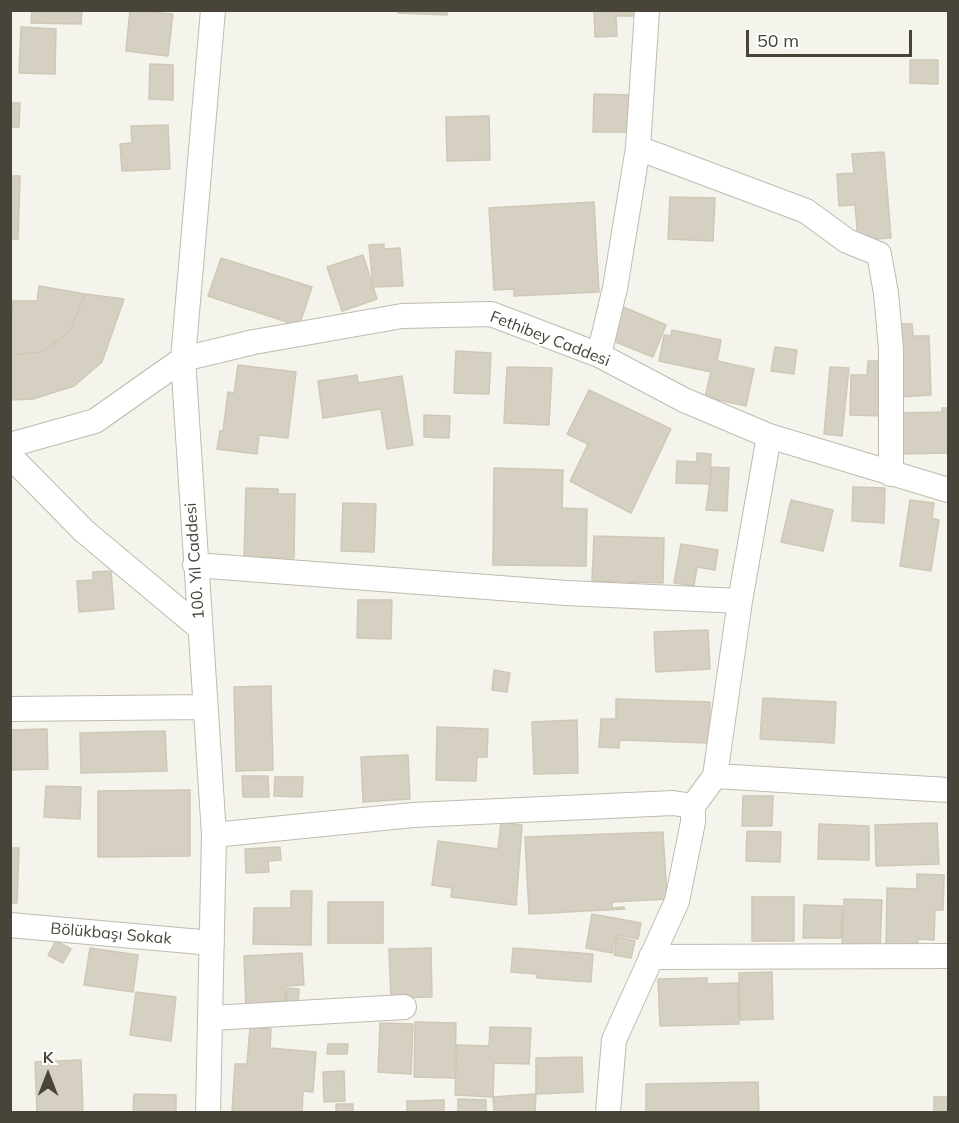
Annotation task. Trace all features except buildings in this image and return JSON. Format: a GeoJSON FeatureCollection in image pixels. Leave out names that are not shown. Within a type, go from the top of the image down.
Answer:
{"type":"FeatureCollection","features":[{"type":"Feature","properties":{"kind":"street","name":"100. Yıl Caddesi"},"geometry":{"type":"LineString","coordinates":[[208,1113],[212,1018],[214,834],[183,359],[213,10]]}},
{"type":"Feature","properties":{"kind":"street"},"geometry":{"type":"LineString","coordinates":[[599,355],[615,288],[638,148],[647,10]]}},
{"type":"Feature","properties":{"kind":"street"},"geometry":{"type":"LineString","coordinates":[[638,148],[806,211],[847,240],[879,254],[886,293],[891,350],[891,474]]}},
{"type":"Feature","properties":{"kind":"street","name":"Fethibey Caddesi"},"geometry":{"type":"LineString","coordinates":[[10,445],[95,421],[183,359],[254,342],[402,316],[491,314],[599,355],[684,400],[769,436],[948,490]]}},
{"type":"Feature","properties":{"kind":"street"},"geometry":{"type":"LineString","coordinates":[[608,1113],[614,1040],[677,901],[693,822],[693,806],[715,776],[740,601],[769,436]]}},
{"type":"Feature","properties":{"kind":"street"},"geometry":{"type":"LineString","coordinates":[[10,456],[84,531],[200,628]]}},
{"type":"Feature","properties":{"kind":"street"},"geometry":{"type":"LineString","coordinates":[[195,566],[566,593],[740,601]]}},
{"type":"Feature","properties":{"kind":"street"},"geometry":{"type":"LineString","coordinates":[[10,709],[205,707]]}},
{"type":"Feature","properties":{"kind":"street"},"geometry":{"type":"LineString","coordinates":[[715,776],[948,790]]}},
{"type":"Feature","properties":{"kind":"street"},"geometry":{"type":"LineString","coordinates":[[214,834],[413,815],[673,803],[693,806]]}},
{"type":"Feature","properties":{"kind":"street","name":"Bölükbaşı Sokak"},"geometry":{"type":"LineString","coordinates":[[10,925],[212,943]]}},
{"type":"Feature","properties":{"kind":"street"},"geometry":{"type":"LineString","coordinates":[[651,957],[948,956]]}},
{"type":"Feature","properties":{"kind":"street"},"geometry":{"type":"LineString","coordinates":[[212,1018],[404,1007]]}}]}
